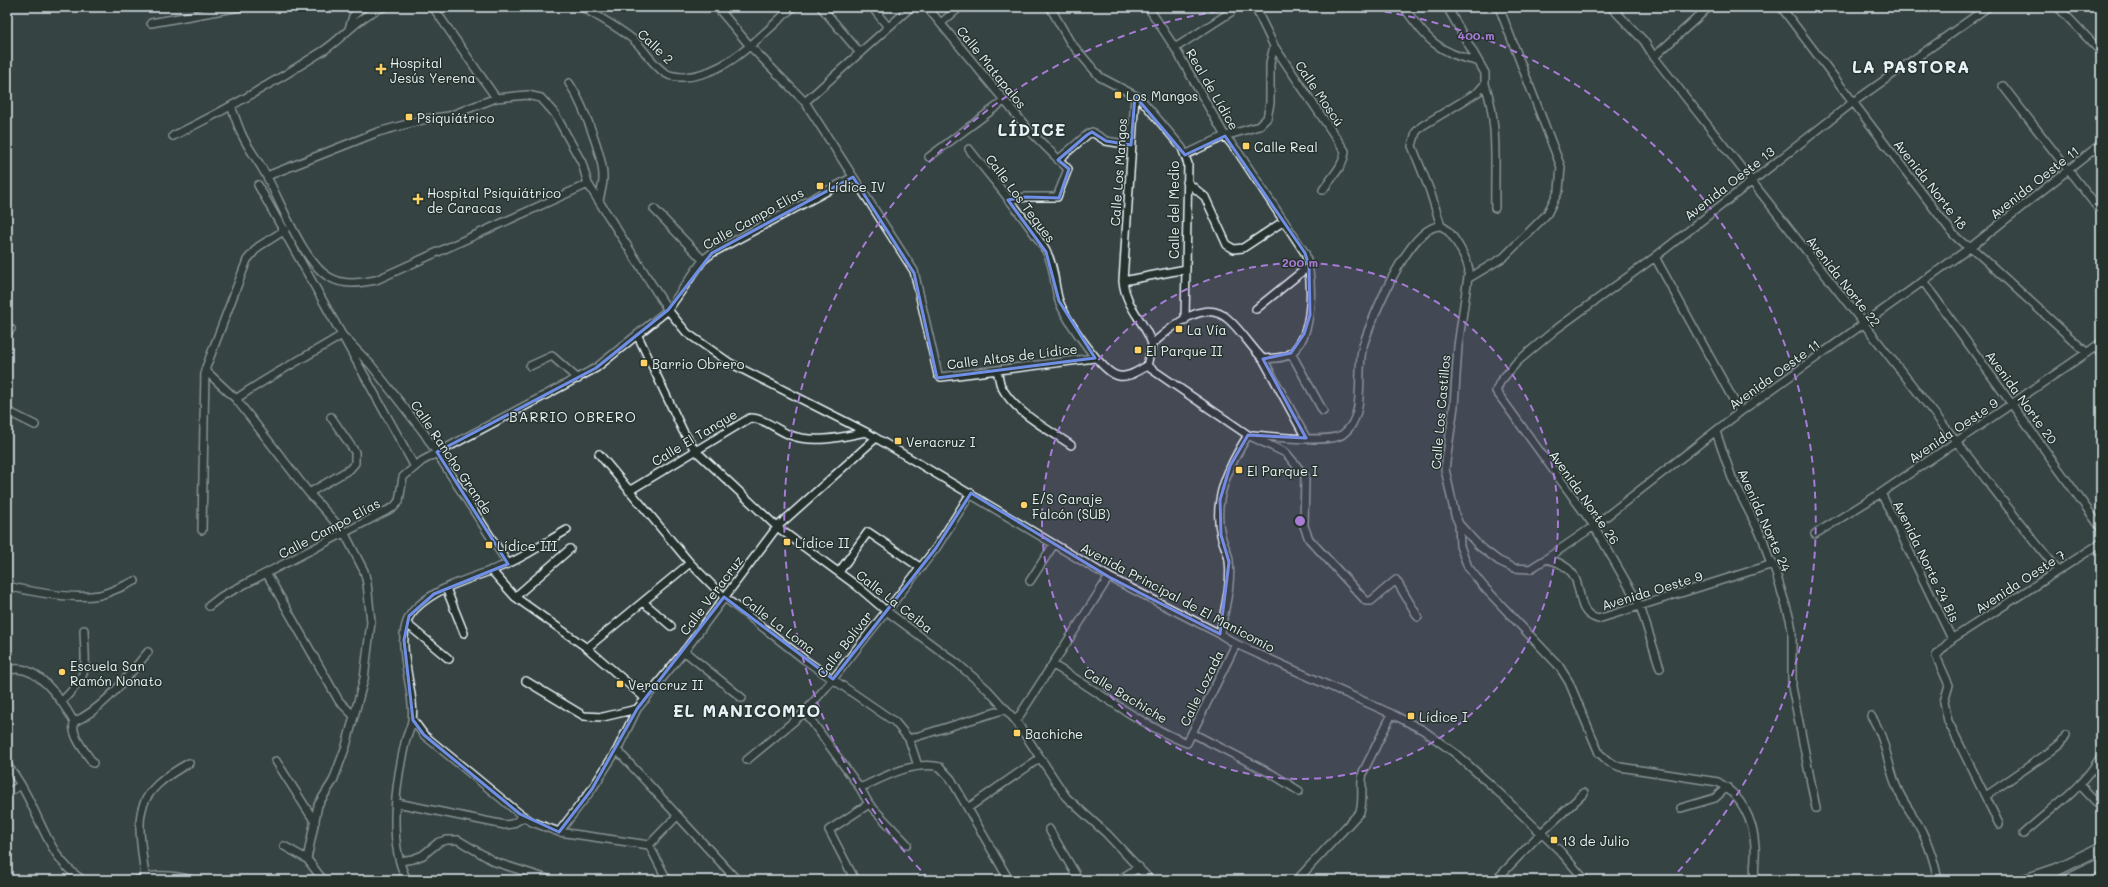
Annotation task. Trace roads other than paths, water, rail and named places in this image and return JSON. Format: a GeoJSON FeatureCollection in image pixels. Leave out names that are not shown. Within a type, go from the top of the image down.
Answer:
{"type":"FeatureCollection","features":[{"type":"Feature","properties":{"kind":"main road"},"geometry":{"type":"LineString","coordinates":[[2026,880],[2056,870],[2101,848]]}},
{"type":"Feature","properties":{"kind":"main road"},"geometry":{"type":"LineString","coordinates":[[2069,880],[2101,864]]}},
{"type":"Feature","properties":{"kind":"street"},"geometry":{"type":"LineString","coordinates":[[151,23],[240,7]]}},
{"type":"Feature","properties":{"kind":"street"},"geometry":{"type":"LineString","coordinates":[[349,29],[353,16],[363,7]]}},
{"type":"Feature","properties":{"kind":"street"},"geometry":{"type":"LineString","coordinates":[[173,136],[231,106],[323,51],[349,29],[384,7]]}},
{"type":"Feature","properties":{"kind":"street"},"geometry":{"type":"LineString","coordinates":[[433,7],[496,98]]}},
{"type":"Feature","properties":{"kind":"street","name":"Calle 2"},"geometry":{"type":"LineString","coordinates":[[582,7],[629,36],[664,72],[673,76],[692,76],[715,70],[750,46],[793,7]]}},
{"type":"Feature","properties":{"kind":"street","name":"Calle Altos de Lídice"},"geometry":{"type":"LineString","coordinates":[[717,7],[750,46],[805,102],[914,273],[937,374],[941,377],[1095,358]]}},
{"type":"Feature","properties":{"kind":"street"},"geometry":{"type":"LineString","coordinates":[[821,7],[860,53]]}},
{"type":"Feature","properties":{"kind":"street"},"geometry":{"type":"LineString","coordinates":[[872,7],[888,27]]}},
{"type":"Feature","properties":{"kind":"street"},"geometry":{"type":"LineString","coordinates":[[805,102],[911,7]]}},
{"type":"Feature","properties":{"kind":"street","name":"Calle Matapalos"},"geometry":{"type":"LineString","coordinates":[[927,7],[1028,129],[1068,170],[1058,197],[1026,196],[1008,200]]}},
{"type":"Feature","properties":{"kind":"street"},"geometry":{"type":"LineString","coordinates":[[941,23],[960,7]]}},
{"type":"Feature","properties":{"kind":"street"},"geometry":{"type":"LineString","coordinates":[[1050,7],[1070,42],[1100,77],[1134,96]]}},
{"type":"Feature","properties":{"kind":"street","name":"Real de Lídice"},"geometry":{"type":"LineString","coordinates":[[1148,7],[1175,48],[1226,136],[1305,253],[1309,266],[1310,315],[1304,334],[1291,353]]}},
{"type":"Feature","properties":{"kind":"street","name":"Calle Moscú"},"geometry":{"type":"LineString","coordinates":[[1255,7],[1274,46],[1345,150],[1344,158],[1340,166],[1323,190]]}},
{"type":"Feature","properties":{"kind":"street"},"geometry":{"type":"LineString","coordinates":[[1404,7],[1421,33],[1428,40],[1454,54],[1478,61]]}},
{"type":"Feature","properties":{"kind":"street"},"geometry":{"type":"LineString","coordinates":[[1447,7],[1468,41],[1485,73],[1485,84],[1490,99],[1496,164],[1495,208]]}},
{"type":"Feature","properties":{"kind":"street"},"geometry":{"type":"LineString","coordinates":[[1469,278],[1504,257],[1547,214],[1559,190],[1561,167],[1499,7]]}},
{"type":"Feature","properties":{"kind":"street","name":"Avenida Norte 22"},"geometry":{"type":"LineString","coordinates":[[1611,7],[1644,41],[1654,57],[1750,181],[1863,325],[1957,441],[2010,513],[2058,570]]}},
{"type":"Feature","properties":{"kind":"street"},"geometry":{"type":"LineString","coordinates":[[1654,57],[1709,7]]}},
{"type":"Feature","properties":{"kind":"street","name":"Avenida Norte 18"},"geometry":{"type":"LineString","coordinates":[[1781,7],[1852,103],[1954,235],[1970,247],[2087,353]]}},
{"type":"Feature","properties":{"kind":"street","name":"Avenida Oeste 13"},"geometry":{"type":"LineString","coordinates":[[1496,391],[1500,382],[1517,362],[1556,330],[1655,257],[1750,181],[1852,103],[1988,7]]}},
{"type":"Feature","properties":{"kind":"street"},"geometry":{"type":"LineString","coordinates":[[2058,7],[2101,52]]}},
{"type":"Feature","properties":{"kind":"street"},"geometry":{"type":"LineString","coordinates":[[1175,48],[1231,12]]}},
{"type":"Feature","properties":{"kind":"street"},"geometry":{"type":"LineString","coordinates":[[1185,155],[1226,136],[1259,126],[1267,118],[1270,103],[1270,63],[1274,46]]}},
{"type":"Feature","properties":{"kind":"street"},"geometry":{"type":"LineString","coordinates":[[569,84],[579,101],[602,166],[603,179],[599,201]]}},
{"type":"Feature","properties":{"kind":"street","name":"Calle Los Castillos"},"geometry":{"type":"LineString","coordinates":[[1485,84],[1478,92],[1422,126],[1413,138],[1412,146],[1430,191],[1441,226],[1450,233],[1468,262],[1469,278],[1458,346],[1454,406],[1445,469],[1455,514],[1459,524],[1460,546],[1468,567],[1484,587],[1559,666],[1569,682],[1599,753],[1609,762],[1620,767],[1718,782],[1727,787],[1740,800],[1751,826],[1756,847],[1754,872],[1755,880]]}},
{"type":"Feature","properties":{"kind":"street"},"geometry":{"type":"LineString","coordinates":[[2003,86],[2101,212]]}},
{"type":"Feature","properties":{"kind":"street","name":"Avenida Principal de El Manicomio"},"geometry":{"type":"LineString","coordinates":[[266,176],[378,132],[426,119],[449,116],[496,98],[527,95],[541,98],[555,114],[577,152],[588,184],[668,310],[687,333],[730,363],[866,432],[971,493],[1109,577],[1220,634],[1236,644],[1392,714],[1423,730],[1456,754],[1541,833],[1586,880]]}},
{"type":"Feature","properties":{"kind":"street","name":"Calle Los Mangos"},"geometry":{"type":"LineString","coordinates":[[1134,96],[1123,281],[1124,291],[1134,313],[1148,332],[1152,344]]}},
{"type":"Feature","properties":{"kind":"street","name":"Calle del Medio"},"geometry":{"type":"LineString","coordinates":[[1134,96],[1140,98],[1182,148],[1188,164],[1185,320]]}},
{"type":"Feature","properties":{"kind":"street"},"geometry":{"type":"LineString","coordinates":[[929,157],[1004,101]]}},
{"type":"Feature","properties":{"kind":"street"},"geometry":{"type":"LineString","coordinates":[[231,106],[243,137],[266,176],[299,240],[318,268],[328,277],[340,283],[352,284],[376,280],[588,184]]}},
{"type":"Feature","properties":{"kind":"street"},"geometry":{"type":"LineString","coordinates":[[1058,160],[1092,132],[1106,141],[1131,145]]}},
{"type":"Feature","properties":{"kind":"street","name":"Avenida Oeste 11"},"geometry":{"type":"LineString","coordinates":[[1459,524],[1479,546],[1499,561],[1514,568],[1530,569],[1594,526],[1740,412],[1970,247],[2101,144]]}},
{"type":"Feature","properties":{"kind":"street","name":"Calle Los Teques"},"geometry":{"type":"LineString","coordinates":[[969,149],[1046,252],[1059,301],[1095,358],[1112,374],[1118,376],[1129,375],[1147,366]]}},
{"type":"Feature","properties":{"kind":"street","name":"Calle Campo Elías"},"geometry":{"type":"LineString","coordinates":[[209,606],[222,596],[394,507],[399,501],[403,477],[415,467],[437,452],[578,379],[596,368],[638,336],[668,310],[703,260],[712,253],[853,178]]}},
{"type":"Feature","properties":{"kind":"street"},"geometry":{"type":"LineString","coordinates":[[1187,182],[1205,197],[1227,246],[1234,249],[1243,248],[1284,221]]}},
{"type":"Feature","properties":{"kind":"street","name":"Calle Rancho Grande"},"geometry":{"type":"LineString","coordinates":[[258,185],[285,230],[342,335],[371,364],[424,433],[508,564]]}},
{"type":"Feature","properties":{"kind":"street"},"geometry":{"type":"LineString","coordinates":[[654,209],[703,260]]}},
{"type":"Feature","properties":{"kind":"street"},"geometry":{"type":"LineString","coordinates":[[1248,435],[1330,438],[1342,435],[1354,423],[1361,383],[1360,361],[1363,346],[1378,308],[1400,262],[1412,245],[1434,226],[1441,226]]}},
{"type":"Feature","properties":{"kind":"street"},"geometry":{"type":"LineString","coordinates":[[202,530],[205,370],[247,260],[258,247],[285,230]]}},
{"type":"Feature","properties":{"kind":"street"},"geometry":{"type":"LineString","coordinates":[[1655,257],[1740,412]]}},
{"type":"Feature","properties":{"kind":"street"},"geometry":{"type":"LineString","coordinates":[[1256,309],[1309,266]]}},
{"type":"Feature","properties":{"kind":"street"},"geometry":{"type":"LineString","coordinates":[[1123,281],[1186,268]]}},
{"type":"Feature","properties":{"kind":"street","name":"Avenida Norte 20"},"geometry":{"type":"LineString","coordinates":[[1923,281],[2101,528]]}},
{"type":"Feature","properties":{"kind":"street"},"geometry":{"type":"LineString","coordinates":[[1306,438],[1263,359],[1224,316],[1218,313],[1200,312],[1176,324],[1152,344],[1147,366],[1248,435],[1286,453],[1298,466],[1305,476],[1304,526],[1309,539],[1366,602],[1396,580],[1418,617]]}},
{"type":"Feature","properties":{"kind":"street"},"geometry":{"type":"LineString","coordinates":[[236,399],[263,380],[296,363],[342,335],[415,467]]}},
{"type":"Feature","properties":{"kind":"street","name":"Calle La Ceiba"},"geometry":{"type":"LineString","coordinates":[[638,336],[683,431],[695,450],[777,527],[839,572],[885,610],[958,664],[988,690],[1016,722],[1066,797],[1107,834],[1150,880]]}},
{"type":"Feature","properties":{"kind":"street"},"geometry":{"type":"LineString","coordinates":[[2098,345],[2101,355]]}},
{"type":"Feature","properties":{"kind":"street","name":"Avenida Oeste 9"},"geometry":{"type":"LineString","coordinates":[[1815,534],[1881,493],[2013,405],[2098,345]]}},
{"type":"Feature","properties":{"kind":"street"},"geometry":{"type":"LineString","coordinates":[[1263,359],[1283,357],[1291,353],[1323,411]]}},
{"type":"Feature","properties":{"kind":"street"},"geometry":{"type":"LineString","coordinates":[[530,366],[552,356],[578,379]]}},
{"type":"Feature","properties":{"kind":"street"},"geometry":{"type":"LineString","coordinates":[[205,370],[236,399],[309,493],[344,532],[364,571],[371,622],[364,678],[346,746],[333,781],[318,805],[307,860]]}},
{"type":"Feature","properties":{"kind":"street"},"geometry":{"type":"LineString","coordinates":[[998,371],[1001,385],[1007,396],[1024,412],[1071,445]]}},
{"type":"Feature","properties":{"kind":"street","name":"Avenida Norte 26"},"geometry":{"type":"LineString","coordinates":[[1496,391],[1594,526],[1640,606],[1660,668]]}},
{"type":"Feature","properties":{"kind":"street"},"geometry":{"type":"LineString","coordinates":[[7,411],[35,425]]}},
{"type":"Feature","properties":{"kind":"street"},"geometry":{"type":"LineString","coordinates":[[309,493],[350,469],[355,463],[355,452],[331,417]]}},
{"type":"Feature","properties":{"kind":"street","name":"Calle El Tanque"},"geometry":{"type":"LineString","coordinates":[[629,491],[750,418],[758,419],[790,435],[804,439],[829,439],[866,432]]}},
{"type":"Feature","properties":{"kind":"street","name":"Avenida Norte 24"},"geometry":{"type":"LineString","coordinates":[[1716,432],[1732,478],[1763,538],[1769,559],[1773,564],[1790,619],[1792,631],[1792,687],[1816,808]]}},
{"type":"Feature","properties":{"kind":"street"},"geometry":{"type":"LineString","coordinates":[[1220,634],[1230,562],[1221,535],[1220,500],[1230,466],[1248,435]]}},
{"type":"Feature","properties":{"kind":"street","name":"Calle Veracruz"},"geometry":{"type":"LineString","coordinates":[[559,832],[584,801],[617,750],[637,709],[684,651],[777,527],[876,438]]}},
{"type":"Feature","properties":{"kind":"street","name":"Calle La Loma"},"geometry":{"type":"LineString","coordinates":[[599,454],[690,563],[724,597],[833,679],[888,716],[901,728],[909,739],[918,766]]}},
{"type":"Feature","properties":{"kind":"street","name":"Calle Bolívar"},"geometry":{"type":"LineString","coordinates":[[747,760],[805,712],[833,679],[885,610],[936,548],[971,493]]}},
{"type":"Feature","properties":{"kind":"street","name":"Avenida Norte 24 Bis"},"geometry":{"type":"LineString","coordinates":[[1881,493],[1952,639]]}},
{"type":"Feature","properties":{"kind":"street"},"geometry":{"type":"LineString","coordinates":[[567,530],[508,564],[434,594],[415,609],[406,624],[404,655],[413,720],[424,735],[524,817],[559,832],[649,845]]}},
{"type":"Feature","properties":{"kind":"street"},"geometry":{"type":"LineString","coordinates":[[839,572],[868,532],[920,568]]}},
{"type":"Feature","properties":{"kind":"street","name":"Avenida Oeste 7"},"geometry":{"type":"LineString","coordinates":[[1986,796],[1960,747],[1944,708],[1949,685],[1936,656],[1952,639],[2101,543]]}},
{"type":"Feature","properties":{"kind":"street"},"geometry":{"type":"LineString","coordinates":[[1030,581],[1054,544]]}},
{"type":"Feature","properties":{"kind":"street"},"geometry":{"type":"LineString","coordinates":[[515,597],[570,549]]}},
{"type":"Feature","properties":{"kind":"street","name":"Avenida Oeste 9"},"geometry":{"type":"LineString","coordinates":[[1546,559],[1568,566],[1574,573],[1583,606],[1592,617],[1603,618],[1773,564]]}},
{"type":"Feature","properties":{"kind":"street"},"geometry":{"type":"LineString","coordinates":[[587,648],[690,563]]}},
{"type":"Feature","properties":{"kind":"street"},"geometry":{"type":"LineString","coordinates":[[491,570],[515,597],[587,648],[646,699]]}},
{"type":"Feature","properties":{"kind":"street"},"geometry":{"type":"LineString","coordinates":[[267,574],[339,701],[354,716]]}},
{"type":"Feature","properties":{"kind":"street"},"geometry":{"type":"LineString","coordinates":[[1016,722],[1109,577]]}},
{"type":"Feature","properties":{"kind":"street"},"geometry":{"type":"LineString","coordinates":[[7,586],[25,590],[81,596],[100,595],[134,581]]}},
{"type":"Feature","properties":{"kind":"street"},"geometry":{"type":"LineString","coordinates":[[446,588],[464,633]]}},
{"type":"Feature","properties":{"kind":"street"},"geometry":{"type":"LineString","coordinates":[[643,602],[671,626]]}},
{"type":"Feature","properties":{"kind":"street"},"geometry":{"type":"LineString","coordinates":[[406,624],[449,659]]}},
{"type":"Feature","properties":{"kind":"street"},"geometry":{"type":"LineString","coordinates":[[62,701],[78,686],[85,670],[84,630]]}},
{"type":"Feature","properties":{"kind":"street","name":"Calle Lozada"},"geometry":{"type":"LineString","coordinates":[[1187,743],[1236,644]]}},
{"type":"Feature","properties":{"kind":"street"},"geometry":{"type":"LineString","coordinates":[[684,651],[742,698]]}},
{"type":"Feature","properties":{"kind":"street"},"geometry":{"type":"LineString","coordinates":[[74,722],[90,715],[108,700],[148,652]]}},
{"type":"Feature","properties":{"kind":"street","name":"Calle Bachiche"},"geometry":{"type":"LineString","coordinates":[[1053,665],[1085,683],[1138,719],[1187,743]]}},
{"type":"Feature","properties":{"kind":"street"},"geometry":{"type":"LineString","coordinates":[[7,670],[23,670],[40,677],[62,701],[74,722],[73,728],[75,735],[93,763]]}},
{"type":"Feature","properties":{"kind":"street"},"geometry":{"type":"LineString","coordinates":[[526,682],[584,716],[603,716],[637,709]]}},
{"type":"Feature","properties":{"kind":"street"},"geometry":{"type":"LineString","coordinates":[[909,739],[1006,709]]}},
{"type":"Feature","properties":{"kind":"street"},"geometry":{"type":"LineString","coordinates":[[805,712],[860,788],[869,804],[907,844]]}},
{"type":"Feature","properties":{"kind":"street"},"geometry":{"type":"LineString","coordinates":[[1297,880],[1360,812],[1362,805],[1361,783],[1363,772],[1392,714]]}},
{"type":"Feature","properties":{"kind":"street"},"geometry":{"type":"LineString","coordinates":[[1871,716],[1879,728],[1897,787],[1924,835],[1933,859],[1938,880]]}},
{"type":"Feature","properties":{"kind":"street"},"geometry":{"type":"LineString","coordinates":[[407,880],[400,861],[395,828],[401,760],[406,738],[413,720]]}},
{"type":"Feature","properties":{"kind":"street"},"geometry":{"type":"LineString","coordinates":[[1192,733],[1272,774],[1299,791]]}},
{"type":"Feature","properties":{"kind":"street"},"geometry":{"type":"LineString","coordinates":[[1999,824],[1986,796],[2051,751],[2061,743],[2066,735]]}},
{"type":"Feature","properties":{"kind":"street"},"geometry":{"type":"LineString","coordinates":[[617,750],[737,880]]}},
{"type":"Feature","properties":{"kind":"street"},"geometry":{"type":"LineString","coordinates":[[2023,834],[2080,785],[2094,769],[2101,756]]}},
{"type":"Feature","properties":{"kind":"street"},"geometry":{"type":"LineString","coordinates":[[968,808],[1040,758]]}},
{"type":"Feature","properties":{"kind":"street"},"geometry":{"type":"LineString","coordinates":[[276,761],[315,822]]}},
{"type":"Feature","properties":{"kind":"street"},"geometry":{"type":"LineString","coordinates":[[145,877],[139,822],[142,806],[153,788],[169,774],[189,763]]}},
{"type":"Feature","properties":{"kind":"street"},"geometry":{"type":"LineString","coordinates":[[7,765],[21,785],[56,851],[66,865],[83,880]]}},
{"type":"Feature","properties":{"kind":"street"},"geometry":{"type":"LineString","coordinates":[[860,788],[896,772],[918,766],[936,766],[945,770],[1009,880]]}},
{"type":"Feature","properties":{"kind":"street"},"geometry":{"type":"LineString","coordinates":[[7,793],[21,785]]}},
{"type":"Feature","properties":{"kind":"street"},"geometry":{"type":"LineString","coordinates":[[2080,785],[2101,807]]}},
{"type":"Feature","properties":{"kind":"street"},"geometry":{"type":"LineString","coordinates":[[1681,808],[1715,798],[1727,787]]}},
{"type":"Feature","properties":{"kind":"street"},"geometry":{"type":"LineString","coordinates":[[1496,880],[1541,833],[1584,793]]}},
{"type":"Feature","properties":{"kind":"street"},"geometry":{"type":"LineString","coordinates":[[397,803],[505,825],[512,824],[524,817]]}},
{"type":"Feature","properties":{"kind":"street"},"geometry":{"type":"LineString","coordinates":[[855,880],[829,830],[869,804]]}},
{"type":"Feature","properties":{"kind":"street"},"geometry":{"type":"LineString","coordinates":[[649,845],[677,816]]}},
{"type":"Feature","properties":{"kind":"street"},"geometry":{"type":"LineString","coordinates":[[1049,829],[1079,880]]}},
{"type":"Feature","properties":{"kind":"street"},"geometry":{"type":"LineString","coordinates":[[400,861],[413,859],[423,855],[439,842],[458,840],[495,862],[551,880]]}},
{"type":"Feature","properties":{"kind":"street"},"geometry":{"type":"LineString","coordinates":[[649,845],[667,880]]}},
{"type":"Feature","properties":{"kind":"street"},"geometry":{"type":"LineString","coordinates":[[284,846],[307,860],[323,880]]}},
{"type":"Feature","properties":{"kind":"street"},"geometry":{"type":"LineString","coordinates":[[1119,880],[1139,867]]}},
{"type":"Feature","properties":{"kind":"street"},"geometry":{"type":"LineString","coordinates":[[138,880],[145,877],[179,877],[193,880]]}},
{"type":"Feature","properties":{"kind":"place","name":"Hospital Jesús Yerena"},"geometry":{"type":"Point","coordinates":[381,69]}},
{"type":"Feature","properties":{"kind":"place","name":"Los Mangos"},"geometry":{"type":"Point","coordinates":[1118,95]}},
{"type":"Feature","properties":{"kind":"place","name":"Psiquiátrico"},"geometry":{"type":"Point","coordinates":[409,117]}},
{"type":"Feature","properties":{"kind":"place","name":"Calle Real"},"geometry":{"type":"Point","coordinates":[1246,146]}},
{"type":"Feature","properties":{"kind":"place","name":"Lídice IV"},"geometry":{"type":"Point","coordinates":[820,186]}},
{"type":"Feature","properties":{"kind":"place","name":"Hospital Psiquiátrico de Caracas"},"geometry":{"type":"Point","coordinates":[418,199]}},
{"type":"Feature","properties":{"kind":"place","name":"La Vía"},"geometry":{"type":"Point","coordinates":[1179,329]}},
{"type":"Feature","properties":{"kind":"place","name":"El Parque II"},"geometry":{"type":"Point","coordinates":[1138,350]}},
{"type":"Feature","properties":{"kind":"place","name":"Barrio Obrero"},"geometry":{"type":"Point","coordinates":[644,363]}},
{"type":"Feature","properties":{"kind":"place","name":"Veracruz I"},"geometry":{"type":"Point","coordinates":[898,441]}},
{"type":"Feature","properties":{"kind":"place","name":"El Parque I"},"geometry":{"type":"Point","coordinates":[1239,470]}},
{"type":"Feature","properties":{"kind":"place","name":"E/S Garaje Falcón (SUB)"},"geometry":{"type":"Point","coordinates":[1024,505]}},
{"type":"Feature","properties":{"kind":"place","name":"Lídice II"},"geometry":{"type":"Point","coordinates":[787,542]}},
{"type":"Feature","properties":{"kind":"place","name":"Lídice III"},"geometry":{"type":"Point","coordinates":[489,545]}},
{"type":"Feature","properties":{"kind":"place","name":"Escuela San Ramón Nonato"},"geometry":{"type":"Point","coordinates":[62,672]}},
{"type":"Feature","properties":{"kind":"place","name":"Veracruz II"},"geometry":{"type":"Point","coordinates":[620,684]}},
{"type":"Feature","properties":{"kind":"place","name":"Lídice I"},"geometry":{"type":"Point","coordinates":[1411,716]}},
{"type":"Feature","properties":{"kind":"place","name":"Bachiche"},"geometry":{"type":"Point","coordinates":[1017,733]}},
{"type":"Feature","properties":{"kind":"place","name":"13 de Julio"},"geometry":{"type":"Point","coordinates":[1554,840]}},
{"type":"Feature","properties":{"kind":"district","name":"LA PASTORA"},"geometry":{"type":"Point","coordinates":[1911,66]}},
{"type":"Feature","properties":{"kind":"district","name":"LÍDICE"},"geometry":{"type":"Point","coordinates":[1032,129]}},
{"type":"Feature","properties":{"kind":"district","name":"BARRIO OBRERO"},"geometry":{"type":"Point","coordinates":[573,416]}},
{"type":"Feature","properties":{"kind":"district","name":"EL MANICOMIO"},"geometry":{"type":"Point","coordinates":[747,710]}}]}
